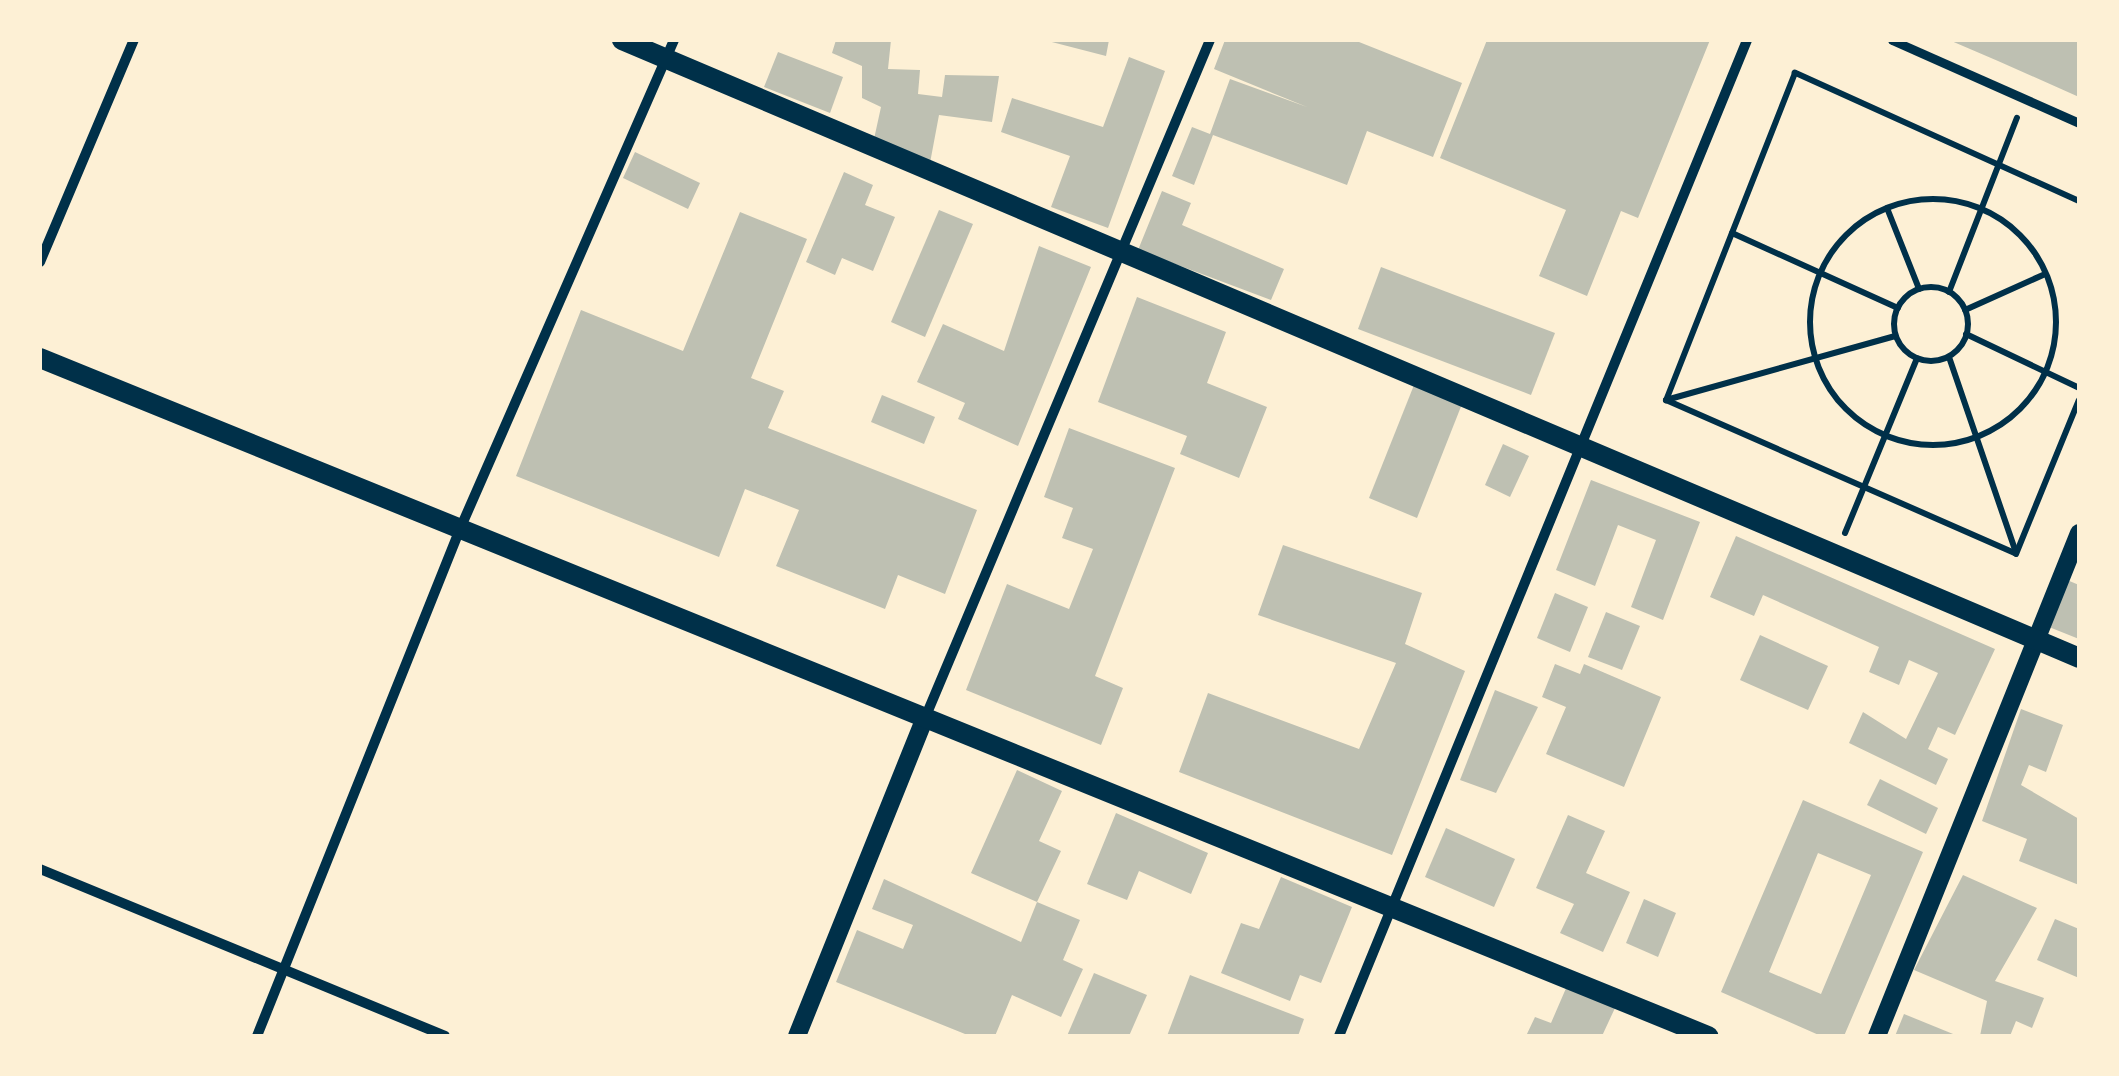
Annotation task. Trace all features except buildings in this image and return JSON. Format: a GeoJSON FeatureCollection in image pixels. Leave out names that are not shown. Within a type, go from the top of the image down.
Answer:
{"type":"FeatureCollection","features":[{"type":"Feature","properties":{"kind":"main road"},"geometry":{"type":"LineString","coordinates":[[622,40],[670,49],[1124,254],[2079,658]]}},
{"type":"Feature","properties":{"kind":"main road"},"geometry":{"type":"LineString","coordinates":[[40,358],[1708,1036]]}},
{"type":"Feature","properties":{"kind":"street"},"geometry":{"type":"LineString","coordinates":[[40,262],[134,40]]}},
{"type":"Feature","properties":{"kind":"street"},"geometry":{"type":"LineString","coordinates":[[796,1036],[1210,40]]}},
{"type":"Feature","properties":{"kind":"street"},"geometry":{"type":"LineString","coordinates":[[1339,1036],[1396,909],[1746,40]]}},
{"type":"Feature","properties":{"kind":"street"},"geometry":{"type":"LineString","coordinates":[[1892,40],[2079,123]]}},
{"type":"Feature","properties":{"kind":"street"},"geometry":{"type":"LineString","coordinates":[[258,1036],[460,529],[670,49]]}},
{"type":"Feature","properties":{"kind":"street"},"geometry":{"type":"LineString","coordinates":[[1877,1036],[2079,532]]}},
{"type":"Feature","properties":{"kind":"street"},"geometry":{"type":"LineString","coordinates":[[40,869],[445,1036]]}},
{"type":"Feature","properties":{"kind":"path"},"geometry":{"type":"LineString","coordinates":[[1666,400],[1795,73],[2079,201]]}},
{"type":"Feature","properties":{"kind":"path"},"geometry":{"type":"LineString","coordinates":[[1949,292],[2025,99]]}},
{"type":"Feature","properties":{"kind":"path"},"geometry":{"type":"LineString","coordinates":[[1940,198],[1980,208],[2015,229],[2045,274],[2056,339],[2046,374],[2020,411],[1977,439],[1948,446],[1886,436],[1839,404],[1813,360],[1820,274],[1862,220],[1887,208],[1940,198]]}},
{"type":"Feature","properties":{"kind":"path"},"geometry":{"type":"LineString","coordinates":[[1887,208],[1920,289]]}},
{"type":"Feature","properties":{"kind":"path"},"geometry":{"type":"LineString","coordinates":[[1732,234],[1898,308]]}},
{"type":"Feature","properties":{"kind":"path"},"geometry":{"type":"LineString","coordinates":[[1965,310],[2045,274]]}},
{"type":"Feature","properties":{"kind":"path"},"geometry":{"type":"LineString","coordinates":[[1895,336],[1898,308],[1920,289],[1949,292],[1965,310],[1966,334],[1949,357]]}},
{"type":"Feature","properties":{"kind":"path"},"geometry":{"type":"LineString","coordinates":[[1966,334],[2079,388]]}},
{"type":"Feature","properties":{"kind":"path"},"geometry":{"type":"LineString","coordinates":[[1666,400],[1895,336]]}},
{"type":"Feature","properties":{"kind":"path"},"geometry":{"type":"LineString","coordinates":[[1895,336],[1917,358],[1949,357]]}},
{"type":"Feature","properties":{"kind":"path"},"geometry":{"type":"LineString","coordinates":[[1949,357],[2016,554]]}},
{"type":"Feature","properties":{"kind":"path"},"geometry":{"type":"LineString","coordinates":[[1834,555],[1866,488],[1917,358]]}},
{"type":"Feature","properties":{"kind":"path"},"geometry":{"type":"LineString","coordinates":[[1666,400],[2016,554]]}},
{"type":"Feature","properties":{"kind":"path"},"geometry":{"type":"LineString","coordinates":[[2016,554],[2079,400]]}}]}
